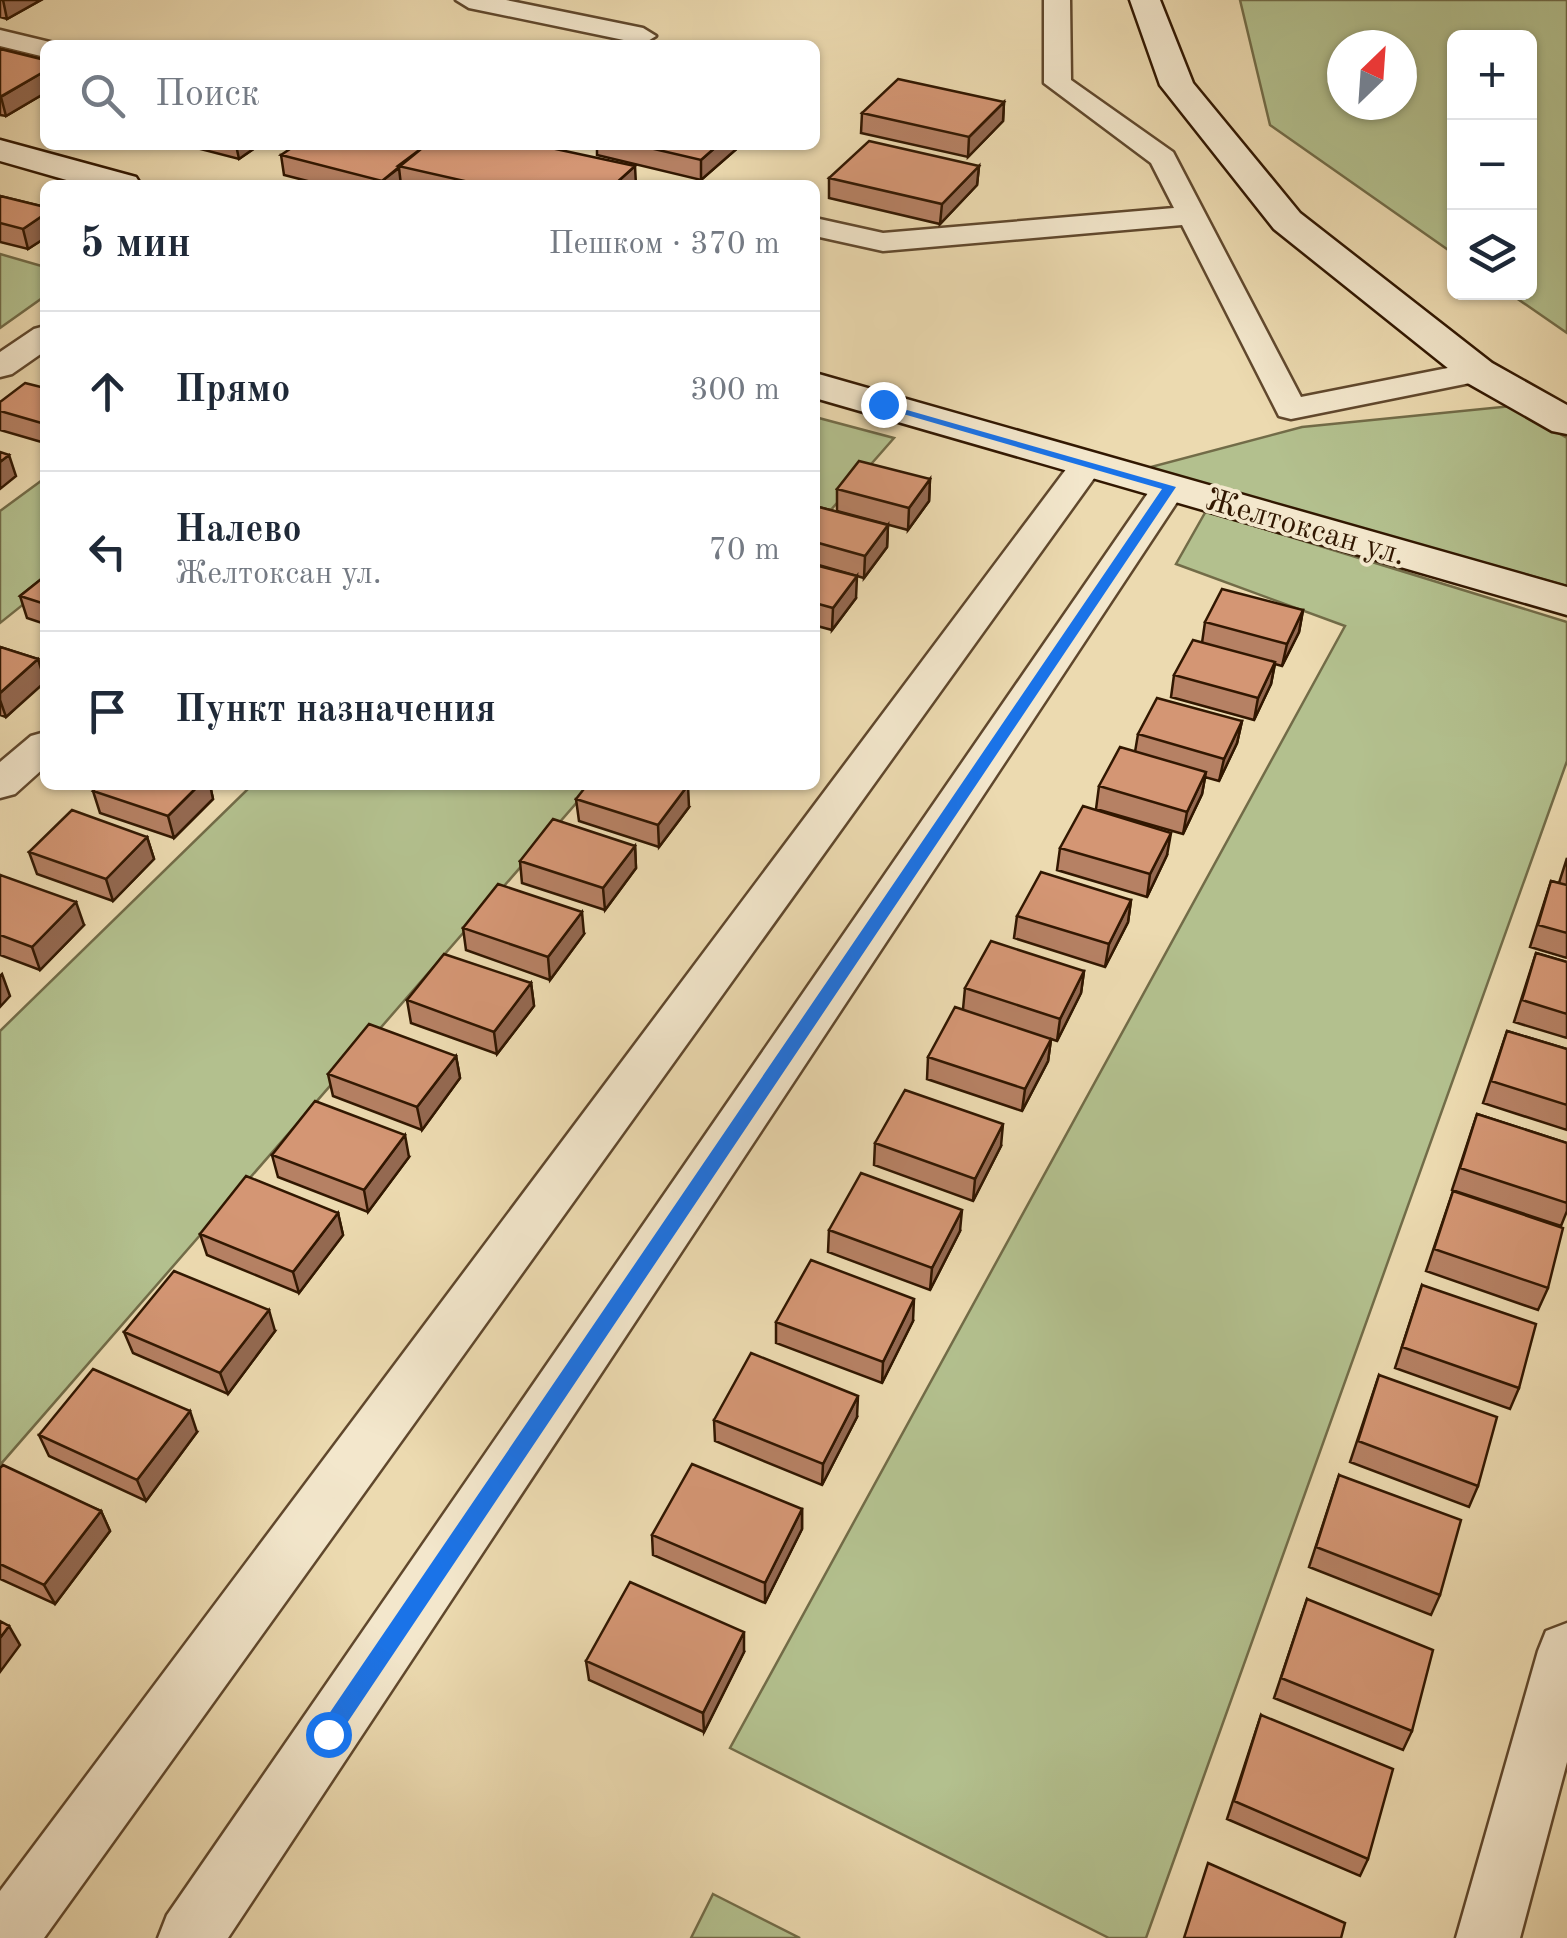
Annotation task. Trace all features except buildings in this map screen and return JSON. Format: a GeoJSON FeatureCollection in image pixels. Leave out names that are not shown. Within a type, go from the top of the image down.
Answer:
{"type":"FeatureCollection","features":[{"type":"Feature","properties":{"kind":"main road"},"geometry":{"type":"LineString","coordinates":[[1145,0],[1177,84],[1287,220],[1478,372],[1567,422]]}},
{"type":"Feature","properties":{"kind":"main road"},"geometry":{"type":"LineString","coordinates":[[0,150],[105,180]]}},
{"type":"Feature","properties":{"kind":"main road","name":"Желтоксан ул."},"geometry":{"type":"LineString","coordinates":[[820,386],[1567,602]]}},
{"type":"Feature","properties":{"kind":"street"},"geometry":{"type":"LineString","coordinates":[[469,0],[643,36]]}},
{"type":"Feature","properties":{"kind":"street"},"geometry":{"type":"LineString","coordinates":[[1057,0],[1058,82],[1163,158],[1189,216],[1291,410],[1478,372]]}},
{"type":"Feature","properties":{"kind":"street"},"geometry":{"type":"LineString","coordinates":[[0,38],[40,48]]}},
{"type":"Feature","properties":{"kind":"street"},"geometry":{"type":"LineString","coordinates":[[820,227],[882,242],[1189,216]]}},
{"type":"Feature","properties":{"kind":"street"},"geometry":{"type":"LineString","coordinates":[[0,368],[40,340]]}},
{"type":"Feature","properties":{"kind":"street"},"geometry":{"type":"LineString","coordinates":[[5,1938],[1088,464]]}},
{"type":"Feature","properties":{"kind":"street"},"geometry":{"type":"LineString","coordinates":[[190,1938],[1169,487]]}},
{"type":"Feature","properties":{"kind":"street"},"geometry":{"type":"LineString","coordinates":[[0,784],[40,748]]}},
{"type":"Feature","properties":{"kind":"street"},"geometry":{"type":"LineString","coordinates":[[1488,1938],[1567,1650]]}},
{"type":"Feature","properties":{"kind":"green space"},"geometry":{"type":"Polygon","coordinates":[[[1240,0],[1567,0],[1567,333],[1519,300],[1537,300],[1537,30],[1447,30],[1447,249],[1270,125],[1240,0]]]}},
{"type":"Feature","properties":{"kind":"green space"},"geometry":{"type":"Polygon","coordinates":[[[0,254],[40,266],[40,300],[0,328],[0,254]]]}},
{"type":"Feature","properties":{"kind":"green space"},"geometry":{"type":"Polygon","coordinates":[[[1512,406],[1567,438],[1567,586],[1147,468],[1302,427],[1512,406]]]}},
{"type":"Feature","properties":{"kind":"green space"},"geometry":{"type":"Polygon","coordinates":[[[820,418],[894,438],[820,522],[820,418]]]}},
{"type":"Feature","properties":{"kind":"green space"},"geometry":{"type":"Polygon","coordinates":[[[40,482],[40,591],[0,623],[0,511],[40,482]]]}},
{"type":"Feature","properties":{"kind":"green space"},"geometry":{"type":"Polygon","coordinates":[[[1206,511],[1567,622],[1567,761],[1146,1938],[1109,1938],[730,1748],[1345,626],[1176,564],[1206,511]]]}},
{"type":"Feature","properties":{"kind":"green space"},"geometry":{"type":"Polygon","coordinates":[[[247,790],[588,790],[0,1465],[0,1031],[247,790]]]}},
{"type":"Feature","properties":{"kind":"green space"},"geometry":{"type":"Polygon","coordinates":[[[713,1894],[800,1938],[691,1938],[713,1894]]]}},
{"type":"Feature","properties":{"kind":"route"},"geometry":{"type":"LineString","coordinates":[[328,1734],[1169,487],[883,404]]}}]}
